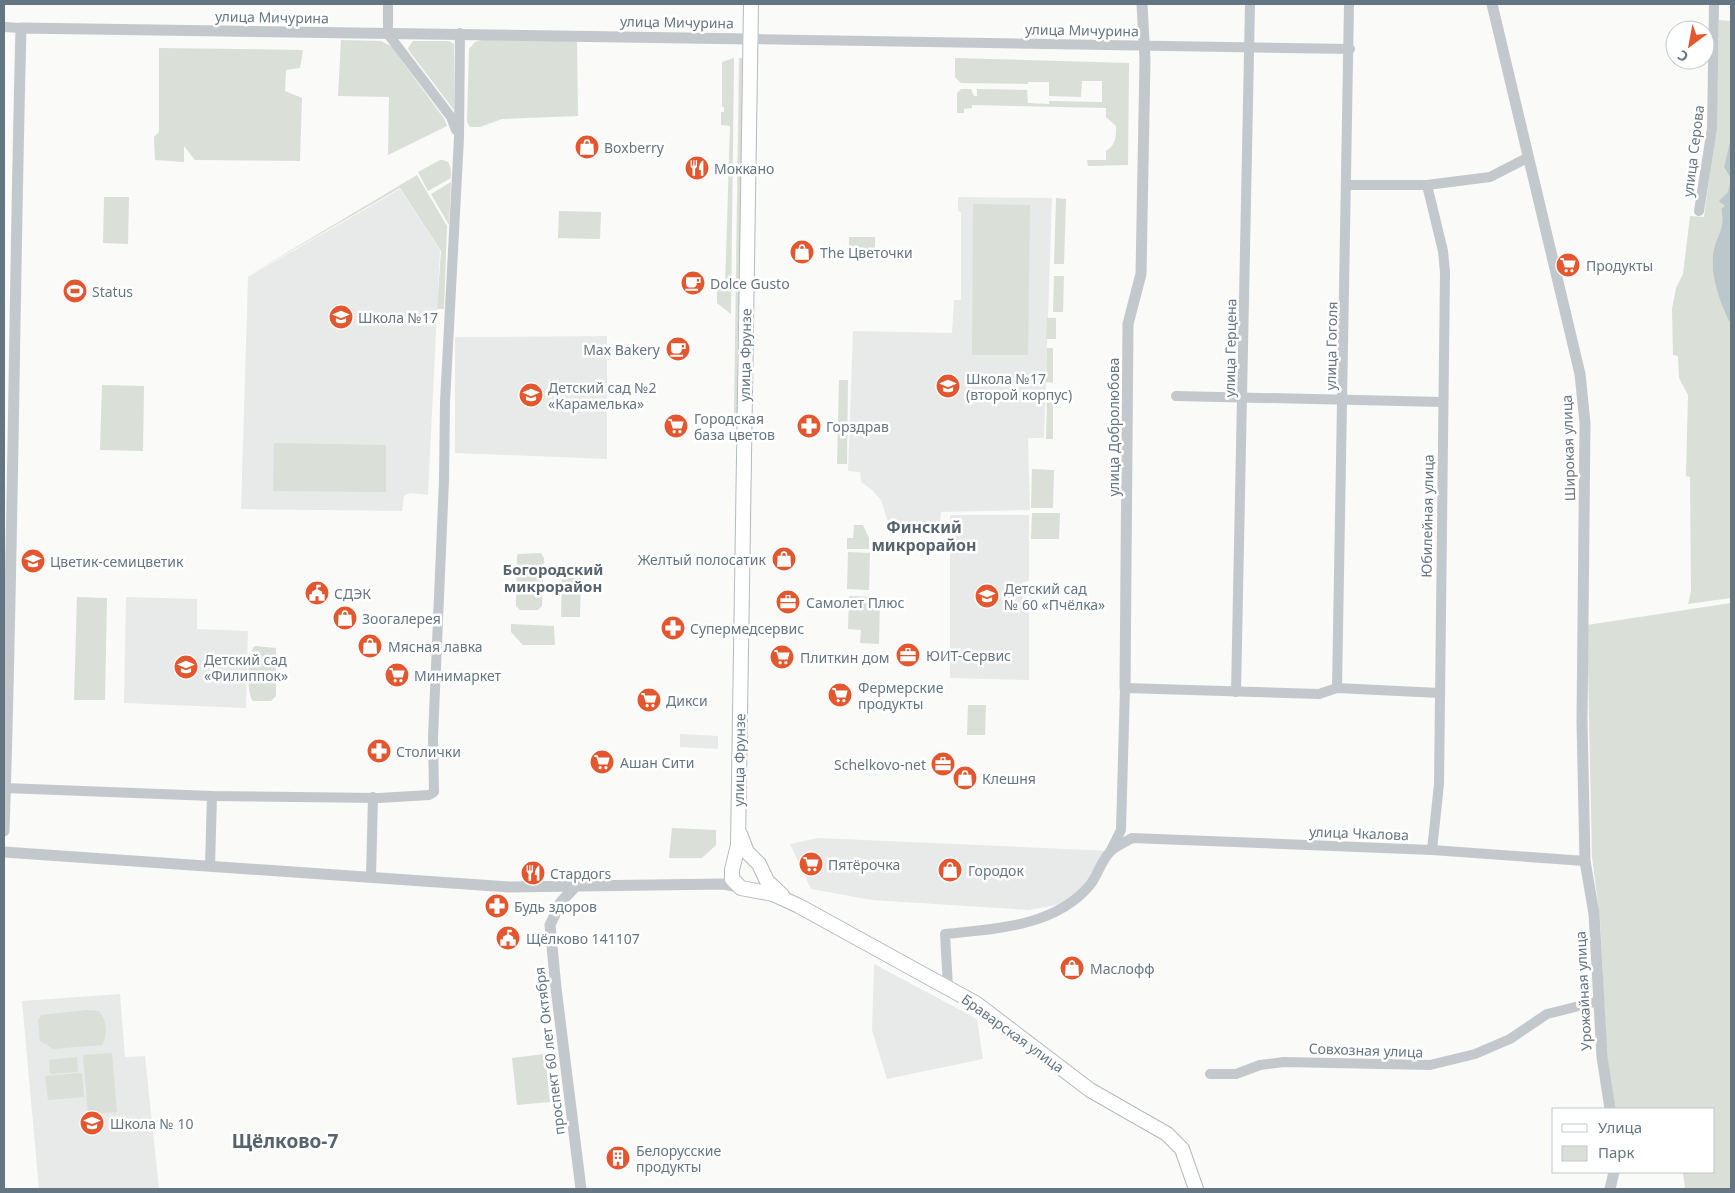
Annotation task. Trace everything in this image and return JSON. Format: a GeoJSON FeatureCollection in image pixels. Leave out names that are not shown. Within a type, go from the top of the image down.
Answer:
{"type":"FeatureCollection","features":[{"type":"Feature","properties":{"kind":"main road","name":"улица Фрунзе"},"geometry":{"type":"LineString","coordinates":[[732,868],[738,844],[752,4]]}},
{"type":"Feature","properties":{"kind":"main road"},"geometry":{"type":"LineString","coordinates":[[738,827],[744,845],[752,858],[759,864],[772,887],[799,906]]}},
{"type":"Feature","properties":{"kind":"main road"},"geometry":{"type":"LineString","coordinates":[[752,858],[743,858],[732,868],[734,882],[746,888],[773,894],[799,906]]}},
{"type":"Feature","properties":{"kind":"main road"},"geometry":{"type":"LineString","coordinates":[[746,888],[760,880],[762,872]]}},
{"type":"Feature","properties":{"kind":"main road","name":"Браварская улица"},"geometry":{"type":"LineString","coordinates":[[799,906],[977,1004],[1090,1090],[1167,1134],[1182,1149],[1196,1189]]}},
{"type":"Feature","properties":{"kind":"street"},"geometry":{"type":"LineString","coordinates":[[388,4],[388,34],[451,117],[459,138]]}},
{"type":"Feature","properties":{"kind":"street","name":"улица Добролюбова"},"geometry":{"type":"LineString","coordinates":[[948,987],[945,934],[1011,927],[1045,916],[1073,902],[1090,884],[1121,830],[1125,688],[1128,324],[1141,274],[1144,171],[1145,46],[1142,4]]}},
{"type":"Feature","properties":{"kind":"street","name":"улица Герцена"},"geometry":{"type":"LineString","coordinates":[[1236,692],[1250,4]]}},
{"type":"Feature","properties":{"kind":"street","name":"улица Гоголя"},"geometry":{"type":"LineString","coordinates":[[1337,688],[1344,399],[1350,49],[1349,4]]}},
{"type":"Feature","properties":{"kind":"street","name":"Широкая улица"},"geometry":{"type":"LineString","coordinates":[[1492,4],[1527,158],[1580,374],[1585,423],[1582,722],[1586,866]]}},
{"type":"Feature","properties":{"kind":"street","name":"улица Серова"},"geometry":{"type":"LineString","coordinates":[[1699,211],[1712,128],[1714,4]]}},
{"type":"Feature","properties":{"kind":"street","name":"улица Мичурина"},"geometry":{"type":"LineString","coordinates":[[4,27],[1350,49]]}},
{"type":"Feature","properties":{"kind":"street"},"geometry":{"type":"LineString","coordinates":[[4,831],[10,649],[15,248],[22,28]]}},
{"type":"Feature","properties":{"kind":"street"},"geometry":{"type":"LineString","coordinates":[[5,788],[212,796],[373,797],[429,795],[434,792],[433,737],[445,402],[459,138],[460,33]]}},
{"type":"Feature","properties":{"kind":"street"},"geometry":{"type":"LineString","coordinates":[[1347,185],[1427,185],[1490,177],[1527,158]]}},
{"type":"Feature","properties":{"kind":"street","name":"Юбилейная улица"},"geometry":{"type":"LineString","coordinates":[[1427,185],[1443,251],[1446,272],[1439,784],[1432,850]]}},
{"type":"Feature","properties":{"kind":"street"},"geometry":{"type":"LineString","coordinates":[[1176,396],[1443,402]]}},
{"type":"Feature","properties":{"kind":"street"},"geometry":{"type":"LineString","coordinates":[[1125,688],[1319,694],[1337,688],[1439,693]]}},
{"type":"Feature","properties":{"kind":"street"},"geometry":{"type":"LineString","coordinates":[[210,866],[212,796]]}},
{"type":"Feature","properties":{"kind":"street"},"geometry":{"type":"LineString","coordinates":[[371,876],[373,797]]}},
{"type":"Feature","properties":{"kind":"street","name":"улица Чкалова"},"geometry":{"type":"LineString","coordinates":[[1111,850],[1132,838],[1432,850],[1586,866]]}},
{"type":"Feature","properties":{"kind":"street"},"geometry":{"type":"LineString","coordinates":[[4,852],[509,887],[574,888],[714,884],[746,888]]}},
{"type":"Feature","properties":{"kind":"street","name":"Урожайная улица"},"geometry":{"type":"LineString","coordinates":[[1586,866],[1594,914],[1602,1057],[1610,1108]]}},
{"type":"Feature","properties":{"kind":"street"},"geometry":{"type":"LineString","coordinates":[[714,884],[723,880],[732,868]]}},
{"type":"Feature","properties":{"kind":"street","name":"проспект 60 лет Октября"},"geometry":{"type":"LineString","coordinates":[[574,888],[561,902],[550,924],[581,1189]]}},
{"type":"Feature","properties":{"kind":"street","name":"Совхозная улица"},"geometry":{"type":"LineString","coordinates":[[1210,1074],[1236,1074],[1260,1065],[1284,1062],[1430,1065],[1483,1050],[1510,1039],[1547,1014],[1599,1001]]}},
{"type":"Feature","properties":{"kind":"street"},"geometry":{"type":"LineString","coordinates":[[1610,1189],[1614,1173]]}},
{"type":"Feature","properties":{"kind":"shaded area"},"geometry":{"type":"Polygon","coordinates":[[[1731,137],[1731,179],[1724,167],[1731,137]]]}},
{"type":"Feature","properties":{"kind":"shaded area"},"geometry":{"type":"Polygon","coordinates":[[[1731,179],[1731,325],[1717,290],[1713,272],[1713,254],[1722,222],[1721,209],[1725,206],[1719,201],[1728,192],[1731,179]]]}},
{"type":"Feature","properties":{"kind":"shaded area","name":"Школа №17"},"geometry":{"type":"Polygon","coordinates":[[[400,189],[440,250],[428,495],[410,493],[404,496],[402,511],[241,509],[248,277],[400,189]]]}},
{"type":"Feature","properties":{"kind":"shaded area","name":"Школа №17 (второй корпус)"},"geometry":{"type":"Polygon","coordinates":[[[958,197],[1052,198],[1044,438],[1028,438],[1030,510],[941,512],[940,523],[888,522],[881,500],[861,482],[860,472],[848,471],[853,331],[952,333],[954,300],[961,300],[961,212],[958,211],[958,197]]]}},
{"type":"Feature","properties":{"kind":"shaded area","name":"Детский сад №2 «Карамелька»"},"geometry":{"type":"Polygon","coordinates":[[[607,336],[607,459],[455,453],[455,337],[607,336]]]}},
{"type":"Feature","properties":{"kind":"shaded area","name":"Детский сад № 60 «Пчёлка»"},"geometry":{"type":"Polygon","coordinates":[[[950,515],[1029,515],[1029,581],[1023,582],[1023,611],[1029,611],[1029,680],[950,678],[950,515]]]}},
{"type":"Feature","properties":{"kind":"shaded area","name":"Детский сад «Филиппок»"},"geometry":{"type":"Polygon","coordinates":[[[126,597],[197,599],[197,629],[248,631],[246,708],[124,703],[126,597]]]}},
{"type":"Feature","properties":{"kind":"shaded area"},"geometry":{"type":"Polygon","coordinates":[[[680,734],[718,736],[718,749],[680,747],[680,734]]]}},
{"type":"Feature","properties":{"kind":"shaded area","name":"Городок"},"geometry":{"type":"Polygon","coordinates":[[[818,838],[1111,851],[1073,902],[1029,910],[872,900],[811,889],[790,844],[818,838]]]}},
{"type":"Feature","properties":{"kind":"shaded area"},"geometry":{"type":"Polygon","coordinates":[[[874,964],[977,1019],[983,1059],[887,1079],[872,1030],[874,964]]]}},
{"type":"Feature","properties":{"kind":"shaded area","name":"Школа № 10"},"geometry":{"type":"Polygon","coordinates":[[[120,994],[125,1057],[145,1056],[159,1189],[39,1189],[22,1001],[120,994]]]}},
{"type":"Feature","properties":{"kind":"green space"},"geometry":{"type":"Polygon","coordinates":[[[1719,20],[1731,21],[1731,137],[1724,167],[1731,179],[1726,206],[1721,209],[1722,222],[1714,247],[1713,272],[1717,290],[1731,325],[1731,598],[1688,604],[1691,591],[1690,477],[1686,476],[1688,395],[1679,378],[1678,356],[1673,355],[1672,309],[1676,288],[1683,274],[1690,216],[1704,217],[1716,126],[1719,20]]]}},
{"type":"Feature","properties":{"kind":"green space"},"geometry":{"type":"Polygon","coordinates":[[[341,40],[381,41],[391,46],[445,120],[447,126],[388,155],[389,97],[338,96],[341,40]]]}},
{"type":"Feature","properties":{"kind":"green space"},"geometry":{"type":"Polygon","coordinates":[[[482,40],[577,41],[578,116],[502,119],[480,127],[470,127],[467,122],[469,49],[475,42],[482,40]]]}},
{"type":"Feature","properties":{"kind":"green space"},"geometry":{"type":"Polygon","coordinates":[[[413,41],[449,41],[454,44],[454,110],[410,52],[408,48],[413,41]]]}},
{"type":"Feature","properties":{"kind":"green space"},"geometry":{"type":"Polygon","coordinates":[[[159,48],[303,50],[300,68],[286,70],[285,91],[302,98],[300,161],[195,160],[184,146],[184,162],[155,160],[154,137],[159,132],[159,48]]]}},
{"type":"Feature","properties":{"kind":"green space"},"geometry":{"type":"Polygon","coordinates":[[[734,58],[731,314],[717,303],[717,290],[725,288],[730,126],[721,125],[721,112],[724,112],[724,107],[722,107],[722,62],[734,58]]]}},
{"type":"Feature","properties":{"kind":"green space"},"geometry":{"type":"Polygon","coordinates":[[[739,58],[746,58],[737,362],[738,413],[734,413],[739,58]]]}},
{"type":"Feature","properties":{"kind":"green space"},"geometry":{"type":"Polygon","coordinates":[[[955,58],[1129,63],[1128,165],[1088,166],[1087,160],[1106,160],[1106,151],[1115,140],[1116,126],[1106,117],[1106,108],[972,105],[972,108],[964,109],[964,113],[957,113],[957,93],[961,89],[971,89],[974,96],[977,96],[977,89],[1027,90],[1028,103],[1049,104],[1049,101],[1102,102],[1102,81],[1082,81],[1081,97],[1049,96],[1049,82],[1028,82],[1028,84],[961,83],[955,77],[955,58]]]}},
{"type":"Feature","properties":{"kind":"green space"},"geometry":{"type":"Polygon","coordinates":[[[440,160],[449,163],[451,178],[428,191],[418,172],[440,160]]]}},
{"type":"Feature","properties":{"kind":"green space"},"geometry":{"type":"Polygon","coordinates":[[[417,175],[447,226],[444,309],[437,309],[441,251],[400,188],[246,277],[417,175]]]}},
{"type":"Feature","properties":{"kind":"green space"},"geometry":{"type":"Polygon","coordinates":[[[451,182],[449,225],[431,194],[451,182]]]}},
{"type":"Feature","properties":{"kind":"green space"},"geometry":{"type":"Polygon","coordinates":[[[104,197],[129,197],[128,244],[103,243],[104,197]]]}},
{"type":"Feature","properties":{"kind":"green space"},"geometry":{"type":"Polygon","coordinates":[[[1056,198],[1066,199],[1064,264],[1054,264],[1056,198]]]}},
{"type":"Feature","properties":{"kind":"green space"},"geometry":{"type":"Polygon","coordinates":[[[973,204],[1030,205],[1028,355],[972,355],[973,204]]]}},
{"type":"Feature","properties":{"kind":"green space"},"geometry":{"type":"Polygon","coordinates":[[[559,211],[601,212],[600,239],[558,238],[559,211]]]}},
{"type":"Feature","properties":{"kind":"green space"},"geometry":{"type":"Polygon","coordinates":[[[849,237],[875,237],[875,256],[849,256],[849,237]]]}},
{"type":"Feature","properties":{"kind":"green space"},"geometry":{"type":"Polygon","coordinates":[[[1054,276],[1064,276],[1063,312],[1053,312],[1054,276]]]}},
{"type":"Feature","properties":{"kind":"green space"},"geometry":{"type":"Polygon","coordinates":[[[1047,318],[1056,318],[1056,339],[1046,339],[1047,318]]]}},
{"type":"Feature","properties":{"kind":"green space"},"geometry":{"type":"Polygon","coordinates":[[[1047,348],[1053,348],[1053,383],[1046,382],[1047,348]]]}},
{"type":"Feature","properties":{"kind":"green space"},"geometry":{"type":"Polygon","coordinates":[[[839,380],[848,380],[847,464],[837,464],[839,380]]]}},
{"type":"Feature","properties":{"kind":"green space"},"geometry":{"type":"Polygon","coordinates":[[[102,385],[144,386],[143,451],[100,450],[102,385]]]}},
{"type":"Feature","properties":{"kind":"green space"},"geometry":{"type":"Polygon","coordinates":[[[1047,395],[1053,396],[1053,439],[1046,439],[1047,395]]]}},
{"type":"Feature","properties":{"kind":"green space"},"geometry":{"type":"Polygon","coordinates":[[[274,443],[386,445],[386,492],[273,491],[274,443]]]}},
{"type":"Feature","properties":{"kind":"green space"},"geometry":{"type":"Polygon","coordinates":[[[1032,469],[1054,470],[1053,508],[1031,508],[1032,469]]]}},
{"type":"Feature","properties":{"kind":"green space"},"geometry":{"type":"Polygon","coordinates":[[[1032,513],[1060,513],[1059,539],[1031,539],[1032,513]]]}},
{"type":"Feature","properties":{"kind":"green space"},"geometry":{"type":"Polygon","coordinates":[[[854,525],[863,525],[869,538],[869,549],[847,549],[847,538],[853,538],[854,525]]]}},
{"type":"Feature","properties":{"kind":"green space"},"geometry":{"type":"Polygon","coordinates":[[[848,552],[870,553],[869,590],[847,589],[848,552]]]}},
{"type":"Feature","properties":{"kind":"green space"},"geometry":{"type":"Polygon","coordinates":[[[541,553],[544,558],[542,606],[538,610],[520,610],[516,606],[517,556],[518,554],[541,553]]]}},
{"type":"Feature","properties":{"kind":"green space"},"geometry":{"type":"Polygon","coordinates":[[[562,578],[581,578],[580,617],[561,617],[562,578]]]}},
{"type":"Feature","properties":{"kind":"green space"},"geometry":{"type":"Polygon","coordinates":[[[849,596],[880,597],[879,644],[860,643],[861,630],[848,629],[849,596]]]}},
{"type":"Feature","properties":{"kind":"green space"},"geometry":{"type":"Polygon","coordinates":[[[77,597],[107,598],[105,700],[74,700],[77,597]]]}},
{"type":"Feature","properties":{"kind":"green space"},"geometry":{"type":"Polygon","coordinates":[[[1731,603],[1731,1189],[1685,1189],[1683,1173],[1715,1173],[1715,1108],[1615,1108],[1607,1059],[1600,919],[1592,857],[1587,625],[1731,603]]]}},
{"type":"Feature","properties":{"kind":"green space"},"geometry":{"type":"Polygon","coordinates":[[[511,624],[554,626],[555,645],[523,645],[511,632],[511,624]]]}},
{"type":"Feature","properties":{"kind":"green space"},"geometry":{"type":"Polygon","coordinates":[[[255,646],[276,648],[276,696],[271,701],[253,701],[249,691],[250,656],[255,646]]]}},
{"type":"Feature","properties":{"kind":"green space"},"geometry":{"type":"Polygon","coordinates":[[[968,705],[986,705],[985,735],[967,735],[968,705]]]}},
{"type":"Feature","properties":{"kind":"green space"},"geometry":{"type":"Polygon","coordinates":[[[672,828],[716,830],[716,845],[702,858],[669,858],[672,828]]]}},
{"type":"Feature","properties":{"kind":"green space"},"geometry":{"type":"Polygon","coordinates":[[[87,1010],[99,1011],[104,1019],[106,1032],[102,1045],[53,1049],[40,1041],[38,1020],[41,1015],[87,1010]]]}},
{"type":"Feature","properties":{"kind":"green space"},"geometry":{"type":"Polygon","coordinates":[[[112,1053],[117,1112],[88,1114],[83,1055],[112,1053]]]}},
{"type":"Feature","properties":{"kind":"green space"},"geometry":{"type":"Polygon","coordinates":[[[545,1054],[550,1102],[517,1105],[512,1058],[545,1054]]]}},
{"type":"Feature","properties":{"kind":"green space"},"geometry":{"type":"Polygon","coordinates":[[[77,1057],[78,1072],[50,1074],[49,1060],[77,1057]]]}},
{"type":"Feature","properties":{"kind":"green space"},"geometry":{"type":"Polygon","coordinates":[[[82,1073],[84,1097],[48,1100],[45,1076],[82,1073]]]}},
{"type":"Feature","properties":{"kind":"place","name":"Boxberry"},"geometry":{"type":"Point","coordinates":[587,147]}},
{"type":"Feature","properties":{"kind":"place","name":"Моккано"},"geometry":{"type":"Point","coordinates":[697,168]}},
{"type":"Feature","properties":{"kind":"place","name":"The Цветочки"},"geometry":{"type":"Point","coordinates":[802,252]}},
{"type":"Feature","properties":{"kind":"place","name":"Продукты"},"geometry":{"type":"Point","coordinates":[1568,265]}},
{"type":"Feature","properties":{"kind":"place","name":"Dolce Gusto"},"geometry":{"type":"Point","coordinates":[693,283]}},
{"type":"Feature","properties":{"kind":"place","name":"Status"},"geometry":{"type":"Point","coordinates":[75,291]}},
{"type":"Feature","properties":{"kind":"place","name":"Школа №17"},"geometry":{"type":"Point","coordinates":[341,317]}},
{"type":"Feature","properties":{"kind":"place","name":"Max Bakery"},"geometry":{"type":"Point","coordinates":[678,349]}},
{"type":"Feature","properties":{"kind":"place","name":"Школа №17 (второй корпус)"},"geometry":{"type":"Point","coordinates":[948,386]}},
{"type":"Feature","properties":{"kind":"place","name":"Детский сад №2 «Карамелька»"},"geometry":{"type":"Point","coordinates":[531,395]}},
{"type":"Feature","properties":{"kind":"place","name":"Городская база цветов"},"geometry":{"type":"Point","coordinates":[676,426]}},
{"type":"Feature","properties":{"kind":"place","name":"Горздрав"},"geometry":{"type":"Point","coordinates":[809,426]}},
{"type":"Feature","properties":{"kind":"place","name":"Желтый полосатик"},"geometry":{"type":"Point","coordinates":[784,559]}},
{"type":"Feature","properties":{"kind":"place","name":"Цветик-семицветик"},"geometry":{"type":"Point","coordinates":[33,561]}},
{"type":"Feature","properties":{"kind":"place","name":"СДЭК"},"geometry":{"type":"Point","coordinates":[317,593]}},
{"type":"Feature","properties":{"kind":"place","name":"Детский сад № 60 «Пчёлка»"},"geometry":{"type":"Point","coordinates":[987,596]}},
{"type":"Feature","properties":{"kind":"place","name":"Самолет Плюс"},"geometry":{"type":"Point","coordinates":[788,602]}},
{"type":"Feature","properties":{"kind":"place","name":"Зоогалерея"},"geometry":{"type":"Point","coordinates":[345,618]}},
{"type":"Feature","properties":{"kind":"place","name":"Супермедсервис"},"geometry":{"type":"Point","coordinates":[673,628]}},
{"type":"Feature","properties":{"kind":"place","name":"Мясная лавка"},"geometry":{"type":"Point","coordinates":[370,646]}},
{"type":"Feature","properties":{"kind":"place","name":"ЮИТ-Сервис"},"geometry":{"type":"Point","coordinates":[908,655]}},
{"type":"Feature","properties":{"kind":"place","name":"Плиткин дом"},"geometry":{"type":"Point","coordinates":[782,657]}},
{"type":"Feature","properties":{"kind":"place","name":"Детский сад «Филиппок»"},"geometry":{"type":"Point","coordinates":[186,667]}},
{"type":"Feature","properties":{"kind":"place","name":"Минимаркет"},"geometry":{"type":"Point","coordinates":[397,675]}},
{"type":"Feature","properties":{"kind":"place","name":"Фермерские продукты"},"geometry":{"type":"Point","coordinates":[840,695]}},
{"type":"Feature","properties":{"kind":"place","name":"Дикси"},"geometry":{"type":"Point","coordinates":[649,700]}},
{"type":"Feature","properties":{"kind":"place","name":"Столички"},"geometry":{"type":"Point","coordinates":[379,751]}},
{"type":"Feature","properties":{"kind":"place","name":"Ашан Сити"},"geometry":{"type":"Point","coordinates":[602,762]}},
{"type":"Feature","properties":{"kind":"place","name":"Schelkovo-net"},"geometry":{"type":"Point","coordinates":[943,764]}},
{"type":"Feature","properties":{"kind":"place","name":"Клешня"},"geometry":{"type":"Point","coordinates":[965,778]}},
{"type":"Feature","properties":{"kind":"place","name":"Пятёрочка"},"geometry":{"type":"Point","coordinates":[811,864]}},
{"type":"Feature","properties":{"kind":"place","name":"Городок"},"geometry":{"type":"Point","coordinates":[950,870]}},
{"type":"Feature","properties":{"kind":"place","name":"Стардогs"},"geometry":{"type":"Point","coordinates":[533,873]}},
{"type":"Feature","properties":{"kind":"place","name":"Будь здоров"},"geometry":{"type":"Point","coordinates":[497,906]}},
{"type":"Feature","properties":{"kind":"place","name":"Щёлково 141107"},"geometry":{"type":"Point","coordinates":[508,938]}},
{"type":"Feature","properties":{"kind":"place","name":"Маслофф"},"geometry":{"type":"Point","coordinates":[1072,968]}},
{"type":"Feature","properties":{"kind":"place","name":"Школа № 10"},"geometry":{"type":"Point","coordinates":[92,1123]}},
{"type":"Feature","properties":{"kind":"place","name":"Белорусские продукты"},"geometry":{"type":"Point","coordinates":[618,1158]}},
{"type":"Feature","properties":{"kind":"district","name":"Финский микрорайон"},"geometry":{"type":"Point","coordinates":[924,536]}},
{"type":"Feature","properties":{"kind":"district","name":"Богородский микрорайон"},"geometry":{"type":"Point","coordinates":[553,578]}},
{"type":"Feature","properties":{"kind":"district","name":"Щёлково-7"},"geometry":{"type":"Point","coordinates":[285,1141]}}]}
